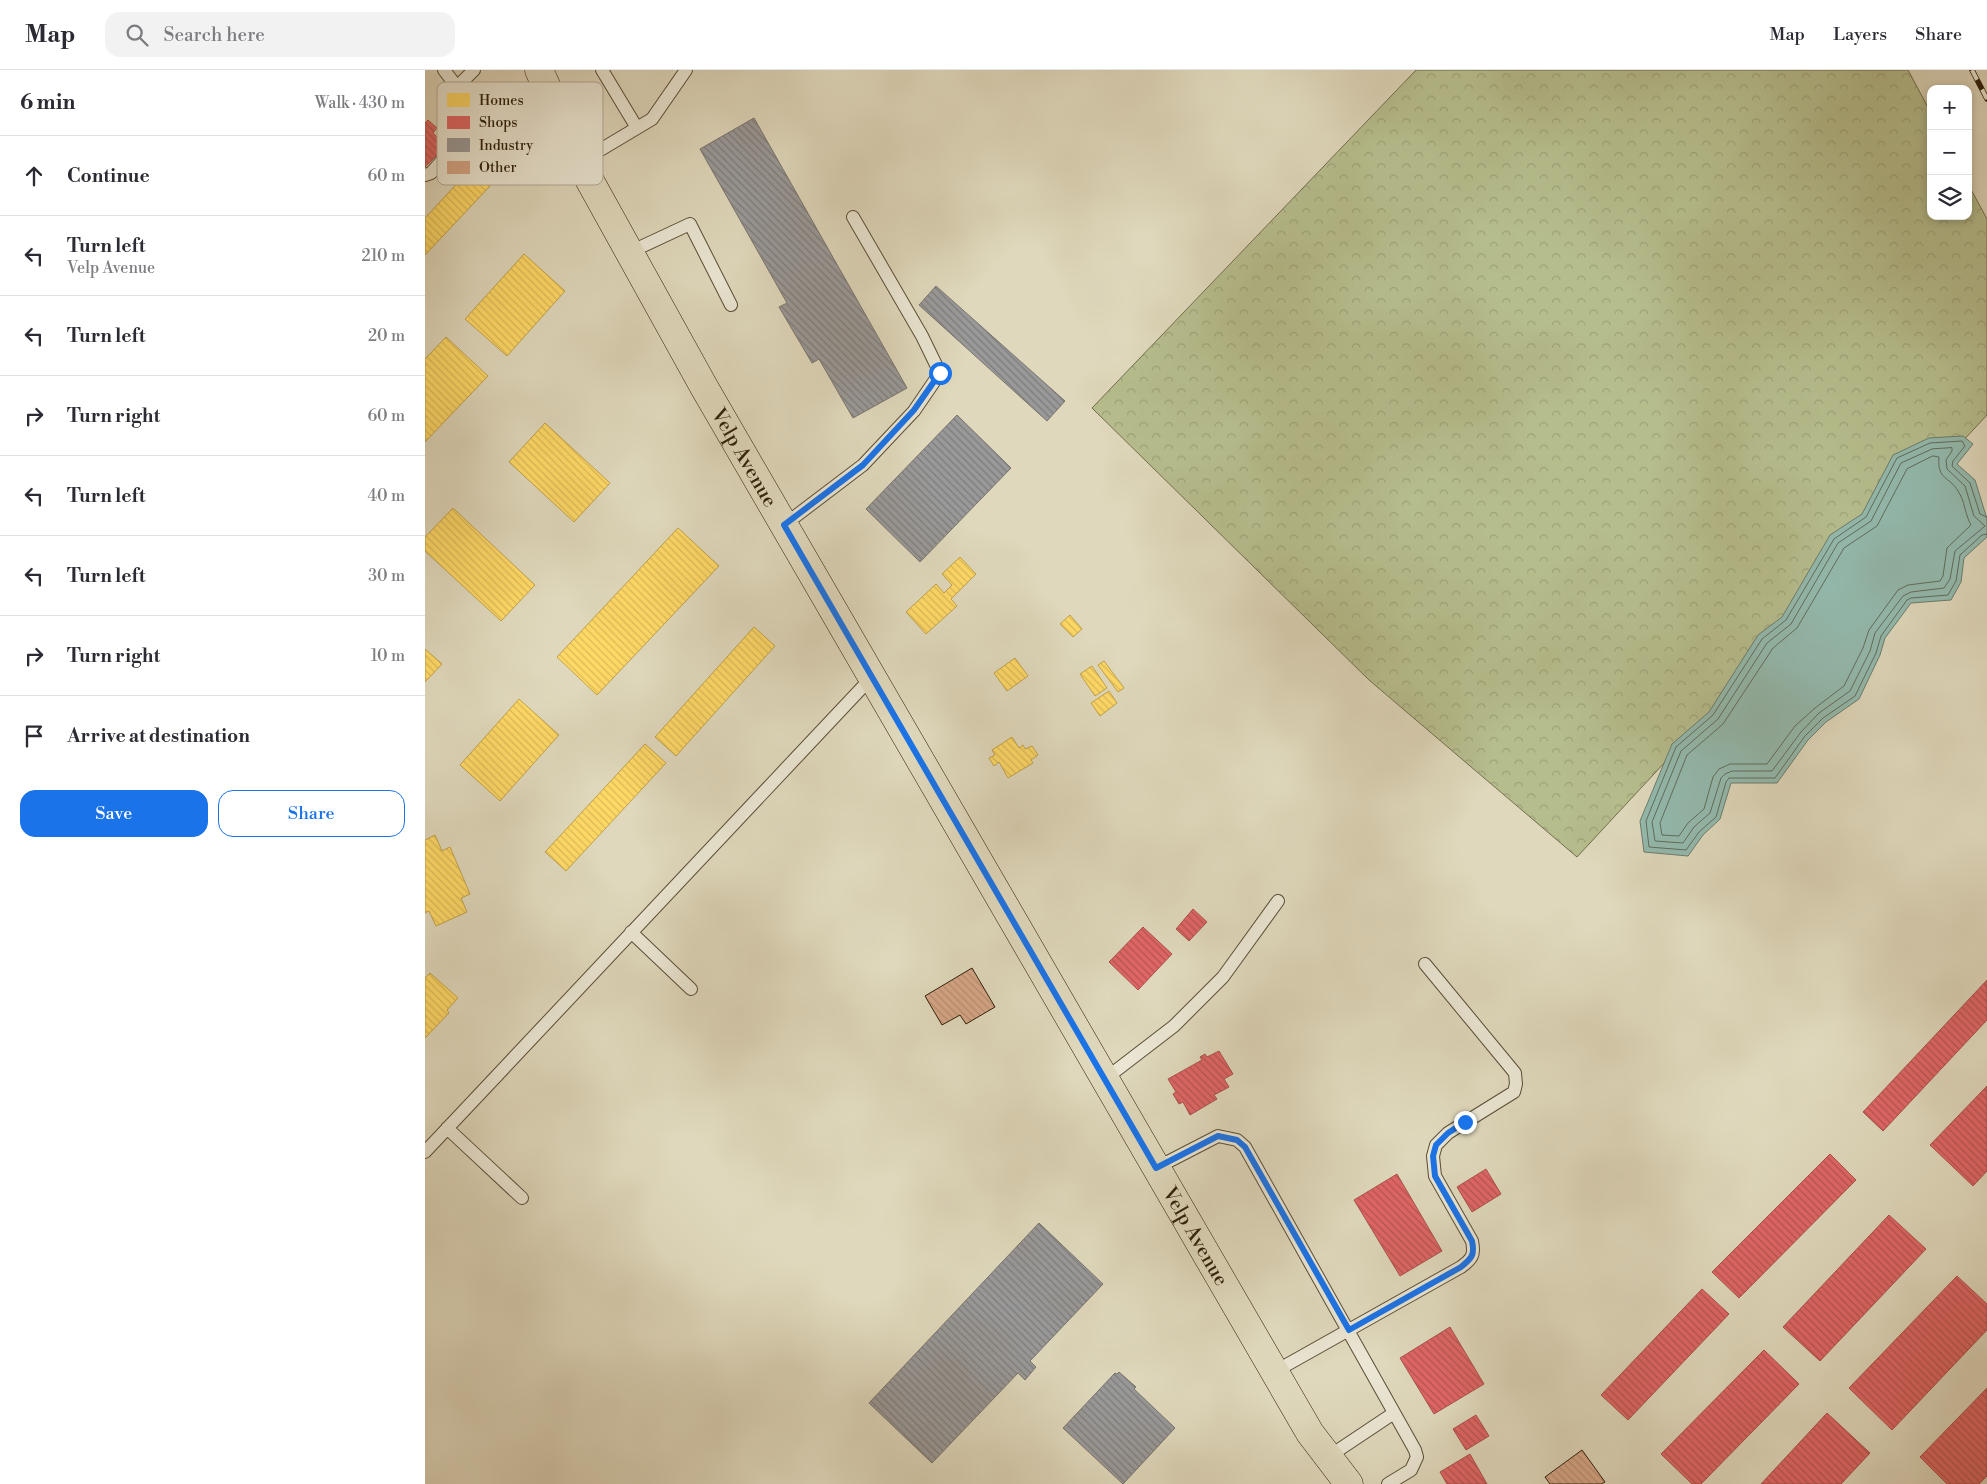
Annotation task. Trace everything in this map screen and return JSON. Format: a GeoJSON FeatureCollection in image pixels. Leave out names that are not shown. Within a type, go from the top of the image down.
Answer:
{"type":"FeatureCollection","features":[{"type":"Feature","properties":{"kind":"main road","name":"Velp Avenue"},"geometry":{"type":"LineString","coordinates":[[539,70],[544,82]]}},
{"type":"Feature","properties":{"kind":"main road","name":"Velp Avenue"},"geometry":{"type":"LineString","coordinates":[[593,185],[708,395],[1274,1372],[1310,1433],[1349,1484]]}},
{"type":"Feature","properties":{"kind":"main road","name":"Velp Avenue"},"geometry":{"type":"LineString","coordinates":[[1310,1433],[1328,1484]]}},
{"type":"Feature","properties":{"kind":"lane"},"geometry":{"type":"LineString","coordinates":[[444,70],[453,82]]}},
{"type":"Feature","properties":{"kind":"lane"},"geometry":{"type":"LineString","coordinates":[[462,82],[474,70]]}},
{"type":"Feature","properties":{"kind":"lane"},"geometry":{"type":"LineString","coordinates":[[602,70],[637,128]]}},
{"type":"Feature","properties":{"kind":"lane"},"geometry":{"type":"LineString","coordinates":[[603,148],[652,119],[686,70]]}},
{"type":"Feature","properties":{"kind":"lane"},"geometry":{"type":"LineString","coordinates":[[425,175],[431,173],[437,166]]}},
{"type":"Feature","properties":{"kind":"lane"},"geometry":{"type":"LineString","coordinates":[[784,525],[863,465],[914,410],[940,373],[922,336],[853,217]]}},
{"type":"Feature","properties":{"kind":"lane"},"geometry":{"type":"LineString","coordinates":[[629,252],[691,224],[731,305]]}},
{"type":"Feature","properties":{"kind":"lane"},"geometry":{"type":"LineString","coordinates":[[425,1152],[872,677]]}},
{"type":"Feature","properties":{"kind":"lane"},"geometry":{"type":"LineString","coordinates":[[1105,1079],[1174,1026],[1223,977],[1278,901]]}},
{"type":"Feature","properties":{"kind":"lane"},"geometry":{"type":"LineString","coordinates":[[631,932],[691,989]]}},
{"type":"Feature","properties":{"kind":"lane"},"geometry":{"type":"LineString","coordinates":[[1274,1372],[1461,1267],[1472,1258],[1475,1252],[1472,1241],[1435,1176],[1433,1156],[1436,1145],[1448,1133],[1514,1092],[1516,1084],[1515,1073],[1425,964]]}},
{"type":"Feature","properties":{"kind":"lane"},"geometry":{"type":"LineString","coordinates":[[447,1128],[522,1198]]}},
{"type":"Feature","properties":{"kind":"lane"},"geometry":{"type":"LineString","coordinates":[[1156,1168],[1218,1136],[1237,1140],[1245,1147],[1349,1330],[1417,1457],[1411,1470],[1388,1484]]}},
{"type":"Feature","properties":{"kind":"lane"},"geometry":{"type":"LineString","coordinates":[[1328,1457],[1394,1413]]}},
{"type":"Feature","properties":{"kind":"green space"},"geometry":{"type":"Polygon","coordinates":[[[1416,70],[1908,70],[1927,106],[1927,220],[1972,220],[1972,191],[1987,219],[1987,415],[1577,857],[1369,680],[1092,408],[1416,70]]]}},
{"type":"Feature","properties":{"kind":"water"},"geometry":{"type":"Polygon","coordinates":[[[1963,436],[1973,444],[1957,464],[1975,480],[1987,519],[1987,537],[1964,558],[1961,582],[1951,600],[1911,603],[1885,638],[1880,655],[1859,699],[1826,722],[1808,740],[1777,783],[1731,783],[1720,819],[1703,835],[1688,856],[1644,852],[1640,821],[1672,744],[1709,712],[1758,635],[1782,617],[1830,535],[1862,514],[1893,455],[1929,438],[1963,436]]]}},
{"type":"Feature","properties":{"kind":"building: Homes"},"geometry":{"type":"Polygon","coordinates":[[[456,185],[491,185],[425,255],[425,218],[456,185]]]}},
{"type":"Feature","properties":{"kind":"building: Homes"},"geometry":{"type":"Polygon","coordinates":[[[524,254],[565,291],[507,356],[465,319],[524,254]]]}},
{"type":"Feature","properties":{"kind":"building: Homes"},"geometry":{"type":"Polygon","coordinates":[[[446,337],[488,376],[425,442],[425,359],[446,337]]]}},
{"type":"Feature","properties":{"kind":"building: Homes"},"geometry":{"type":"Polygon","coordinates":[[[545,423],[610,483],[574,522],[509,462],[545,423]]]}},
{"type":"Feature","properties":{"kind":"building: Homes"},"geometry":{"type":"Polygon","coordinates":[[[453,508],[535,585],[501,621],[425,551],[425,537],[453,508]]]}},
{"type":"Feature","properties":{"kind":"building: Homes"},"geometry":{"type":"Polygon","coordinates":[[[678,528],[719,566],[597,695],[557,657],[678,528]]]}},
{"type":"Feature","properties":{"kind":"building: Homes"},"geometry":{"type":"Polygon","coordinates":[[[960,557],[976,574],[951,599],[957,606],[926,634],[906,612],[936,584],[944,593],[952,585],[942,574],[960,557]]]}},
{"type":"Feature","properties":{"kind":"building: Homes"},"geometry":{"type":"Polygon","coordinates":[[[1070,615],[1082,629],[1073,637],[1060,624],[1070,615]]]}},
{"type":"Feature","properties":{"kind":"building: Homes"},"geometry":{"type":"Polygon","coordinates":[[[754,627],[775,646],[676,756],[655,737],[754,627]]]}},
{"type":"Feature","properties":{"kind":"building: Homes"},"geometry":{"type":"Polygon","coordinates":[[[425,649],[442,664],[425,682],[425,649]]]}},
{"type":"Feature","properties":{"kind":"building: Homes"},"geometry":{"type":"Polygon","coordinates":[[[1015,658],[1028,676],[1007,691],[994,673],[1015,658]]]}},
{"type":"Feature","properties":{"kind":"building: Homes"},"geometry":{"type":"Polygon","coordinates":[[[1104,661],[1124,688],[1118,692],[1098,665],[1104,661]]]}},
{"type":"Feature","properties":{"kind":"building: Homes"},"geometry":{"type":"Polygon","coordinates":[[[1092,666],[1107,688],[1095,696],[1080,674],[1092,666]]]}},
{"type":"Feature","properties":{"kind":"building: Homes"},"geometry":{"type":"Polygon","coordinates":[[[1109,691],[1117,703],[1100,716],[1091,703],[1109,691]]]}},
{"type":"Feature","properties":{"kind":"building: Homes"},"geometry":{"type":"Polygon","coordinates":[[[519,699],[559,735],[500,801],[460,765],[519,699]]]}},
{"type":"Feature","properties":{"kind":"building: Homes"},"geometry":{"type":"Polygon","coordinates":[[[1012,737],[1019,748],[1023,745],[1025,749],[1032,746],[1038,755],[1031,760],[1033,763],[1008,778],[999,762],[994,766],[989,758],[995,755],[992,750],[1012,737]]]}},
{"type":"Feature","properties":{"kind":"building: Homes"},"geometry":{"type":"Polygon","coordinates":[[[645,744],[666,763],[566,871],[545,852],[645,744]]]}},
{"type":"Feature","properties":{"kind":"building: Homes"},"geometry":{"type":"Polygon","coordinates":[[[435,835],[442,851],[450,847],[470,894],[461,898],[467,912],[436,926],[429,911],[425,913],[425,840],[435,835]]]}},
{"type":"Feature","properties":{"kind":"building: Homes"},"geometry":{"type":"Polygon","coordinates":[[[430,973],[458,998],[447,1010],[449,1013],[425,1038],[425,978],[430,973]]]}},
{"type":"Feature","properties":{"kind":"building: Shops"},"geometry":{"type":"Polygon","coordinates":[[[428,120],[437,128],[433,133],[437,137],[437,155],[425,167],[425,123],[428,120]]]}},
{"type":"Feature","properties":{"kind":"building: Shops"},"geometry":{"type":"Polygon","coordinates":[[[1193,909],[1207,922],[1189,941],[1176,929],[1193,909]]]}},
{"type":"Feature","properties":{"kind":"building: Shops"},"geometry":{"type":"Polygon","coordinates":[[[1143,927],[1172,954],[1138,990],[1109,962],[1143,927]]]}},
{"type":"Feature","properties":{"kind":"building: Shops"},"geometry":{"type":"Polygon","coordinates":[[[1987,980],[1987,1020],[1883,1131],[1863,1112],[1987,980]]]}},
{"type":"Feature","properties":{"kind":"building: Shops"},"geometry":{"type":"Polygon","coordinates":[[[1219,1051],[1233,1074],[1224,1079],[1229,1087],[1214,1095],[1217,1099],[1190,1115],[1183,1102],[1179,1104],[1173,1094],[1176,1092],[1168,1079],[1202,1060],[1200,1057],[1205,1054],[1207,1057],[1219,1051]]]}},
{"type":"Feature","properties":{"kind":"building: Shops"},"geometry":{"type":"Polygon","coordinates":[[[1987,1086],[1987,1171],[1973,1186],[1930,1145],[1987,1086]]]}},
{"type":"Feature","properties":{"kind":"building: Shops"},"geometry":{"type":"Polygon","coordinates":[[[1830,1154],[1856,1180],[1739,1298],[1712,1272],[1830,1154]]]}},
{"type":"Feature","properties":{"kind":"building: Shops"},"geometry":{"type":"Polygon","coordinates":[[[1486,1169],[1501,1194],[1472,1212],[1457,1187],[1486,1169]]]}},
{"type":"Feature","properties":{"kind":"building: Shops"},"geometry":{"type":"Polygon","coordinates":[[[1397,1174],[1442,1251],[1400,1276],[1354,1200],[1397,1174]]]}},
{"type":"Feature","properties":{"kind":"building: Shops"},"geometry":{"type":"Polygon","coordinates":[[[1889,1215],[1926,1249],[1820,1361],[1783,1327],[1889,1215]]]}},
{"type":"Feature","properties":{"kind":"building: Shops"},"geometry":{"type":"Polygon","coordinates":[[[1957,1276],[1987,1304],[1987,1330],[1892,1430],[1849,1388],[1957,1276]]]}},
{"type":"Feature","properties":{"kind":"building: Shops"},"geometry":{"type":"Polygon","coordinates":[[[1702,1289],[1729,1314],[1628,1420],[1601,1395],[1702,1289]]]}},
{"type":"Feature","properties":{"kind":"building: Shops"},"geometry":{"type":"Polygon","coordinates":[[[1450,1327],[1484,1384],[1434,1414],[1400,1358],[1450,1327]]]}},
{"type":"Feature","properties":{"kind":"building: Shops"},"geometry":{"type":"Polygon","coordinates":[[[1764,1350],[1799,1384],[1701,1484],[1692,1484],[1661,1454],[1764,1350]]]}},
{"type":"Feature","properties":{"kind":"building: Shops"},"geometry":{"type":"Polygon","coordinates":[[[1987,1388],[1987,1476],[1979,1484],[1947,1484],[1920,1457],[1987,1388]]]}},
{"type":"Feature","properties":{"kind":"building: Shops"},"geometry":{"type":"Polygon","coordinates":[[[1827,1413],[1870,1453],[1841,1484],[1761,1484],[1827,1413]]]}},
{"type":"Feature","properties":{"kind":"building: Shops"},"geometry":{"type":"Polygon","coordinates":[[[1476,1415],[1489,1436],[1466,1450],[1453,1429],[1476,1415]]]}},
{"type":"Feature","properties":{"kind":"building: Shops"},"geometry":{"type":"Polygon","coordinates":[[[1470,1454],[1487,1484],[1447,1484],[1440,1472],[1470,1454]]]}},
{"type":"Feature","properties":{"kind":"building: Industry"},"geometry":{"type":"Polygon","coordinates":[[[754,118],[907,388],[853,418],[819,359],[812,363],[779,307],[787,303],[700,149],[754,118]]]}},
{"type":"Feature","properties":{"kind":"building: Industry"},"geometry":{"type":"Polygon","coordinates":[[[936,286],[1065,401],[1047,421],[919,305],[936,286]]]}},
{"type":"Feature","properties":{"kind":"building: Industry"},"geometry":{"type":"Polygon","coordinates":[[[957,415],[1011,468],[920,562],[866,509],[957,415]]]}},
{"type":"Feature","properties":{"kind":"building: Industry"},"geometry":{"type":"Polygon","coordinates":[[[1039,1223],[1103,1284],[1030,1361],[1036,1367],[1025,1380],[1018,1373],[932,1463],[869,1403],[1039,1223]]]}},
{"type":"Feature","properties":{"kind":"building: Industry"},"geometry":{"type":"Polygon","coordinates":[[[1119,1372],[1175,1428],[1123,1484],[1063,1428],[1115,1373],[1119,1372]]]}},
{"type":"Feature","properties":{"kind":"building: Other"},"geometry":{"type":"Polygon","coordinates":[[[972,968],[995,1007],[966,1024],[960,1015],[942,1025],[925,996],[972,968]]]}},
{"type":"Feature","properties":{"kind":"building: Other"},"geometry":{"type":"Polygon","coordinates":[[[1582,1450],[1605,1482],[1601,1484],[1550,1484],[1545,1477],[1582,1450]]]}},
{"type":"Feature","properties":{"kind":"railway"},"geometry":{"type":"LineString","coordinates":[[1972,70],[1987,99]]}},
{"type":"Feature","properties":{"kind":"route"},"geometry":{"type":"LineString","coordinates":[[940,373],[914,410],[863,465],[784,525],[1156,1168],[1218,1136],[1237,1140],[1245,1147],[1349,1330],[1461,1267],[1472,1258],[1475,1252],[1472,1241],[1435,1176],[1433,1156],[1436,1145],[1448,1133],[1465,1122]]}}]}
